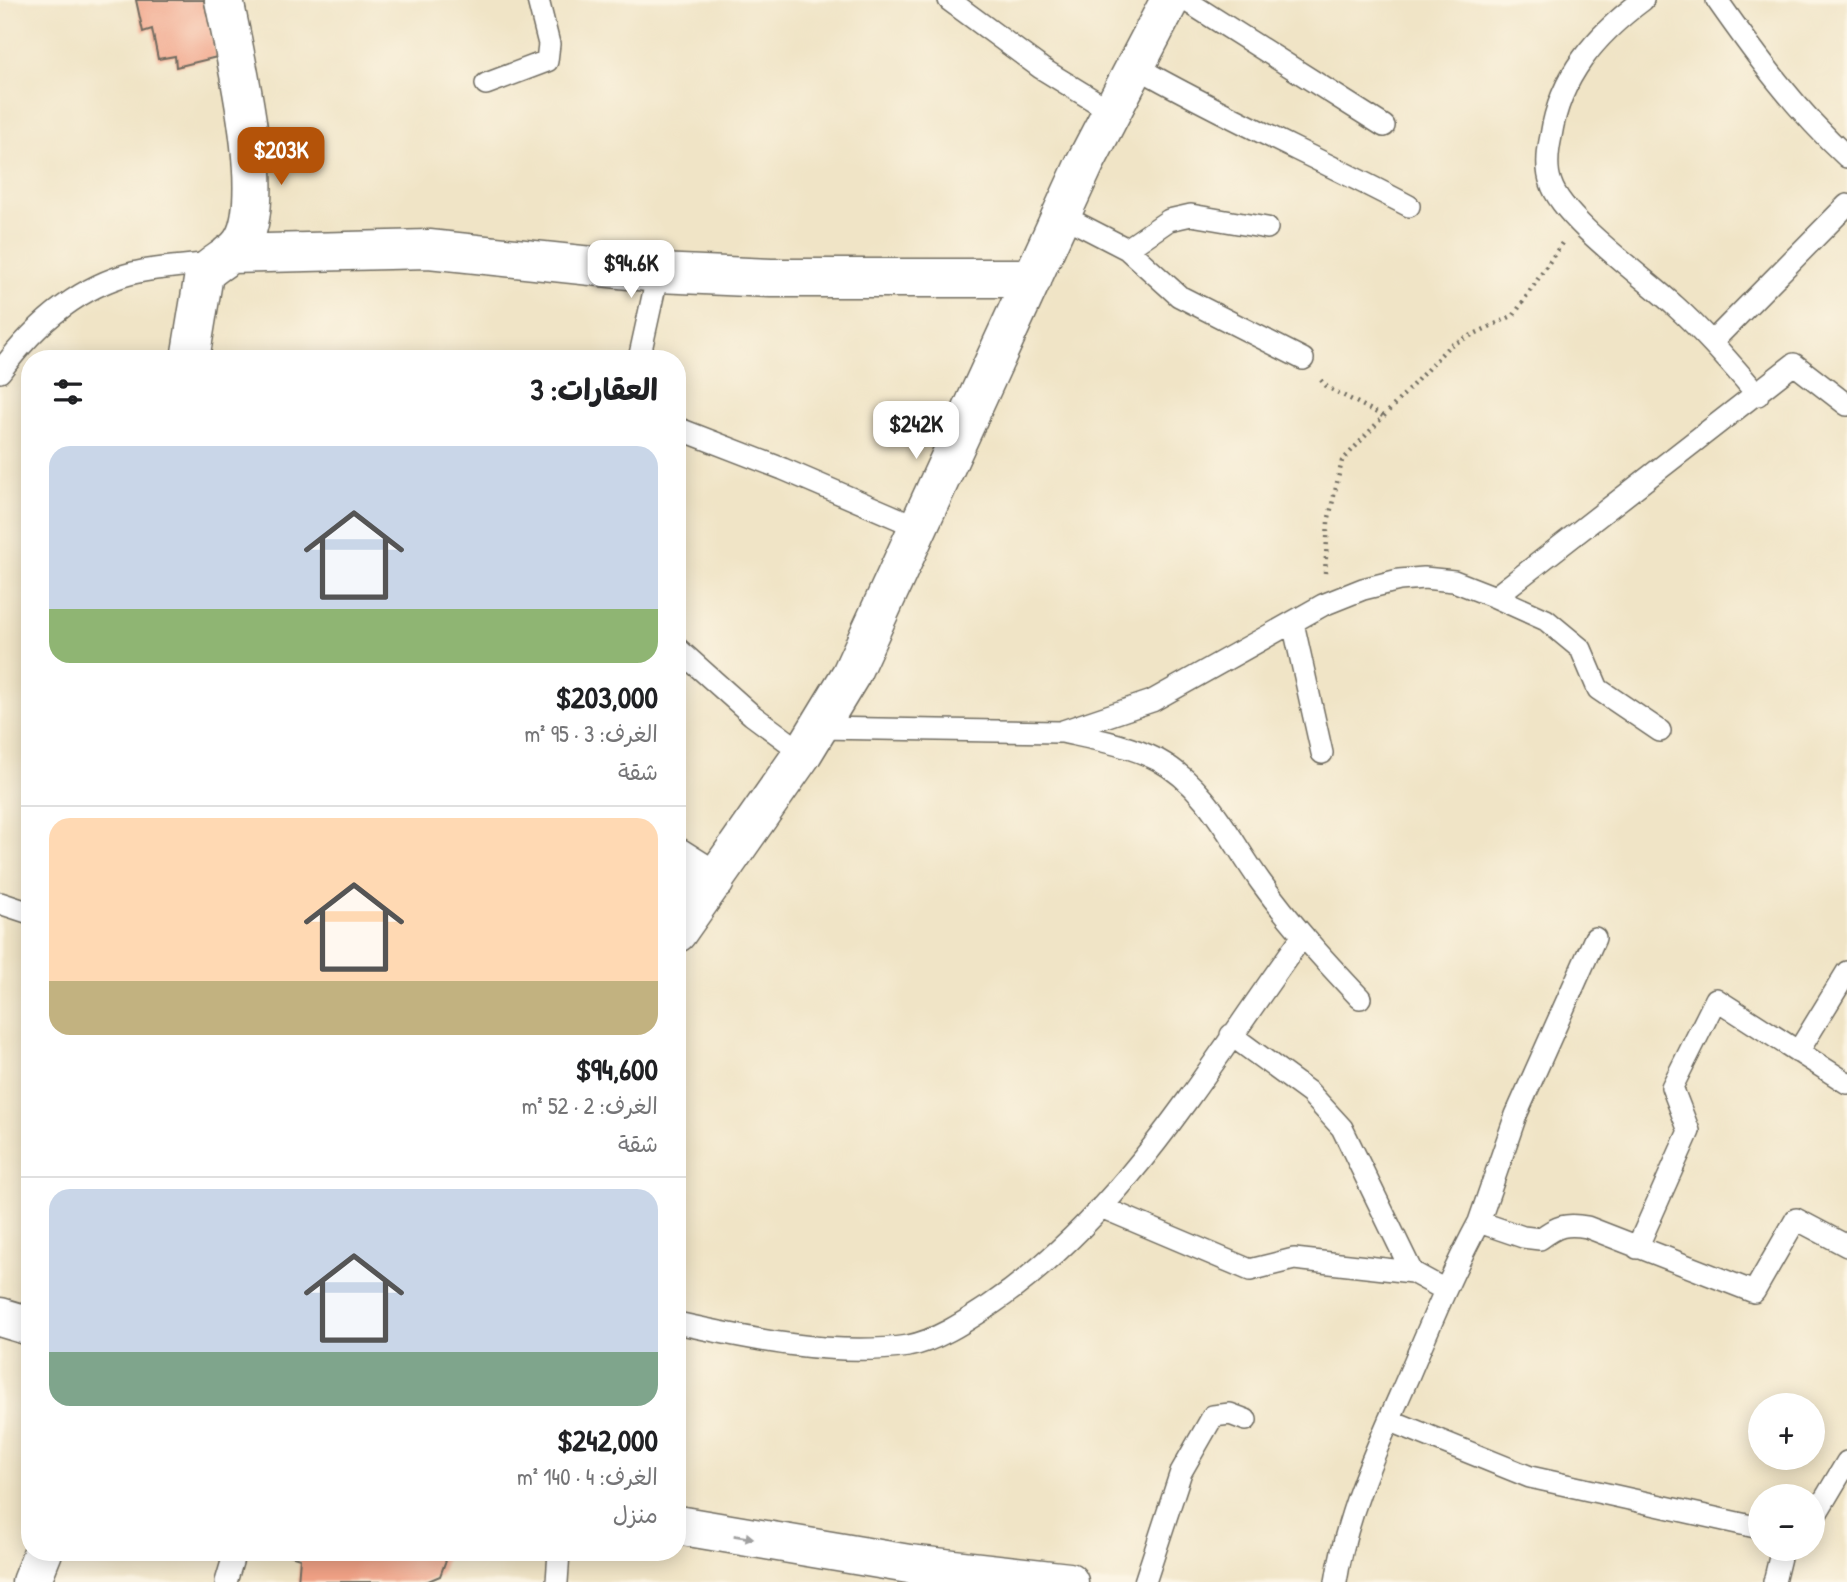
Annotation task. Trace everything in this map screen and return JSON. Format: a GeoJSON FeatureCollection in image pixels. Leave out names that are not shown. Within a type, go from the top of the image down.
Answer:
{"type":"FeatureCollection","features":[{"type":"Feature","properties":{"kind":"street"},"geometry":{"type":"LineString","coordinates":[[191,350],[204,274],[241,243],[247,230],[252,169],[249,128],[224,0]]}},
{"type":"Feature","properties":{"kind":"street"},"geometry":{"type":"LineString","coordinates":[[686,921],[811,741],[851,674],[1034,278],[1060,215],[1170,0]]}},
{"type":"Feature","properties":{"kind":"street"},"geometry":{"type":"LineString","coordinates":[[222,259],[429,249],[657,273],[771,278],[1034,278]]}},
{"type":"Feature","properties":{"kind":"street"},"geometry":{"type":"LineString","coordinates":[[686,863],[715,881]]}},
{"type":"Feature","properties":{"kind":"street"},"geometry":{"type":"LineString","coordinates":[[0,1317],[21,1323]]}},
{"type":"Feature","properties":{"kind":"street"},"geometry":{"type":"LineString","coordinates":[[686,1527],[906,1573],[1069,1582]]}},
{"type":"Feature","properties":{"kind":"street"},"geometry":{"type":"LineString","coordinates":[[31,1582],[39,1561]]}},
{"type":"Feature","properties":{"kind":"lane"},"geometry":{"type":"LineString","coordinates":[[486,84],[547,61],[549,44],[538,0]]}},
{"type":"Feature","properties":{"kind":"lane"},"geometry":{"type":"LineString","coordinates":[[948,0],[1041,68],[1111,111]]}},
{"type":"Feature","properties":{"kind":"lane"},"geometry":{"type":"LineString","coordinates":[[1185,0],[1384,126]]}},
{"type":"Feature","properties":{"kind":"lane"},"geometry":{"type":"LineString","coordinates":[[1643,0],[1582,56],[1566,82],[1554,117],[1548,152],[1551,184],[1567,209],[1712,342],[1758,394]]}},
{"type":"Feature","properties":{"kind":"lane"},"geometry":{"type":"LineString","coordinates":[[1717,0],[1762,65],[1807,120],[1847,157]]}},
{"type":"Feature","properties":{"kind":"lane"},"geometry":{"type":"LineString","coordinates":[[1135,66],[1203,104],[1409,206]]}},
{"type":"Feature","properties":{"kind":"lane"},"geometry":{"type":"LineString","coordinates":[[1712,342],[1847,205]]}},
{"type":"Feature","properties":{"kind":"lane"},"geometry":{"type":"LineString","coordinates":[[1060,215],[1127,249],[1179,296],[1303,359]]}},
{"type":"Feature","properties":{"kind":"lane"},"geometry":{"type":"LineString","coordinates":[[1127,249],[1169,220],[1191,215],[1267,228]]}},
{"type":"Feature","properties":{"kind":"lane"},"geometry":{"type":"LineString","coordinates":[[0,372],[10,342],[84,291],[133,273],[222,259]]}},
{"type":"Feature","properties":{"kind":"lane"},"geometry":{"type":"LineString","coordinates":[[641,350],[657,273]]}},
{"type":"Feature","properties":{"kind":"lane"},"geometry":{"type":"LineString","coordinates":[[1495,597],[1794,364],[1847,405]]}},
{"type":"Feature","properties":{"kind":"lane"},"geometry":{"type":"LineString","coordinates":[[686,431],[771,464],[918,527]]}},
{"type":"Feature","properties":{"kind":"lane"},"geometry":{"type":"LineString","coordinates":[[1059,732],[1152,701],[1323,605],[1363,589],[1399,580],[1424,578],[1454,582],[1546,620],[1581,649],[1598,689],[1660,731]]}},
{"type":"Feature","properties":{"kind":"lane"},"geometry":{"type":"LineString","coordinates":[[1293,623],[1322,753]]}},
{"type":"Feature","properties":{"kind":"lane"},"geometry":{"type":"LineString","coordinates":[[686,657],[752,715],[811,741],[1059,732],[1125,747],[1159,761],[1187,781],[1211,808],[1302,937],[1360,998]]}},
{"type":"Feature","properties":{"kind":"lane"},"geometry":{"type":"LineString","coordinates":[[0,903],[21,909]]}},
{"type":"Feature","properties":{"kind":"lane"},"geometry":{"type":"LineString","coordinates":[[686,1325],[720,1333],[822,1346],[911,1345],[946,1332],[1010,1291],[1069,1243],[1132,1174],[1302,937]]}},
{"type":"Feature","properties":{"kind":"lane"},"geometry":{"type":"LineString","coordinates":[[1336,1582],[1341,1549],[1354,1505],[1446,1290],[1479,1222],[1516,1115],[1595,938]]}},
{"type":"Feature","properties":{"kind":"lane"},"geometry":{"type":"LineString","coordinates":[[1798,1052],[1847,972]]}},
{"type":"Feature","properties":{"kind":"lane"},"geometry":{"type":"LineString","coordinates":[[1637,1248],[1689,1131],[1672,1087],[1716,999],[1847,1083]]}},
{"type":"Feature","properties":{"kind":"lane"},"geometry":{"type":"LineString","coordinates":[[1231,1035],[1310,1093],[1342,1128],[1412,1272]]}},
{"type":"Feature","properties":{"kind":"lane"},"geometry":{"type":"LineString","coordinates":[[1101,1207],[1250,1270],[1294,1259],[1412,1272],[1446,1290]]}},
{"type":"Feature","properties":{"kind":"lane"},"geometry":{"type":"LineString","coordinates":[[1479,1222],[1523,1237],[1540,1239],[1553,1229],[1567,1224],[1587,1227],[1754,1292],[1796,1219],[1847,1246]]}},
{"type":"Feature","properties":{"kind":"lane"},"geometry":{"type":"LineString","coordinates":[[1145,1582],[1181,1472],[1213,1416],[1230,1414],[1246,1420]]}},
{"type":"Feature","properties":{"kind":"lane"},"geometry":{"type":"LineString","coordinates":[[1389,1420],[1530,1477],[1748,1525]]}},
{"type":"Feature","properties":{"kind":"lane"},"geometry":{"type":"LineString","coordinates":[[1825,1499],[1847,1462]]}},
{"type":"Feature","properties":{"kind":"lane"},"geometry":{"type":"LineString","coordinates":[[226,1582],[232,1561]]}},
{"type":"Feature","properties":{"kind":"lane"},"geometry":{"type":"LineString","coordinates":[[557,1582],[558,1561]]}},
{"type":"Feature","properties":{"kind":"lane"},"geometry":{"type":"LineString","coordinates":[[1774,1582],[1779,1561]]}},
{"type":"Feature","properties":{"kind":"path"},"geometry":{"type":"LineString","coordinates":[[1323,605],[1328,522],[1342,461],[1450,346],[1514,315],[1578,219]]}},
{"type":"Feature","properties":{"kind":"path"},"geometry":{"type":"LineString","coordinates":[[1303,359],[1327,387],[1383,416]]}},
{"type":"Feature","properties":{"kind":"building"},"geometry":{"type":"Polygon","coordinates":[[[136,0],[204,0],[217,57],[176,67],[175,56],[158,59],[152,29],[143,32],[136,0]]]}},
{"type":"Feature","properties":{"kind":"building"},"geometry":{"type":"Polygon","coordinates":[[[300,1561],[446,1561],[440,1576],[426,1582],[298,1582],[300,1561]]]}}]}
